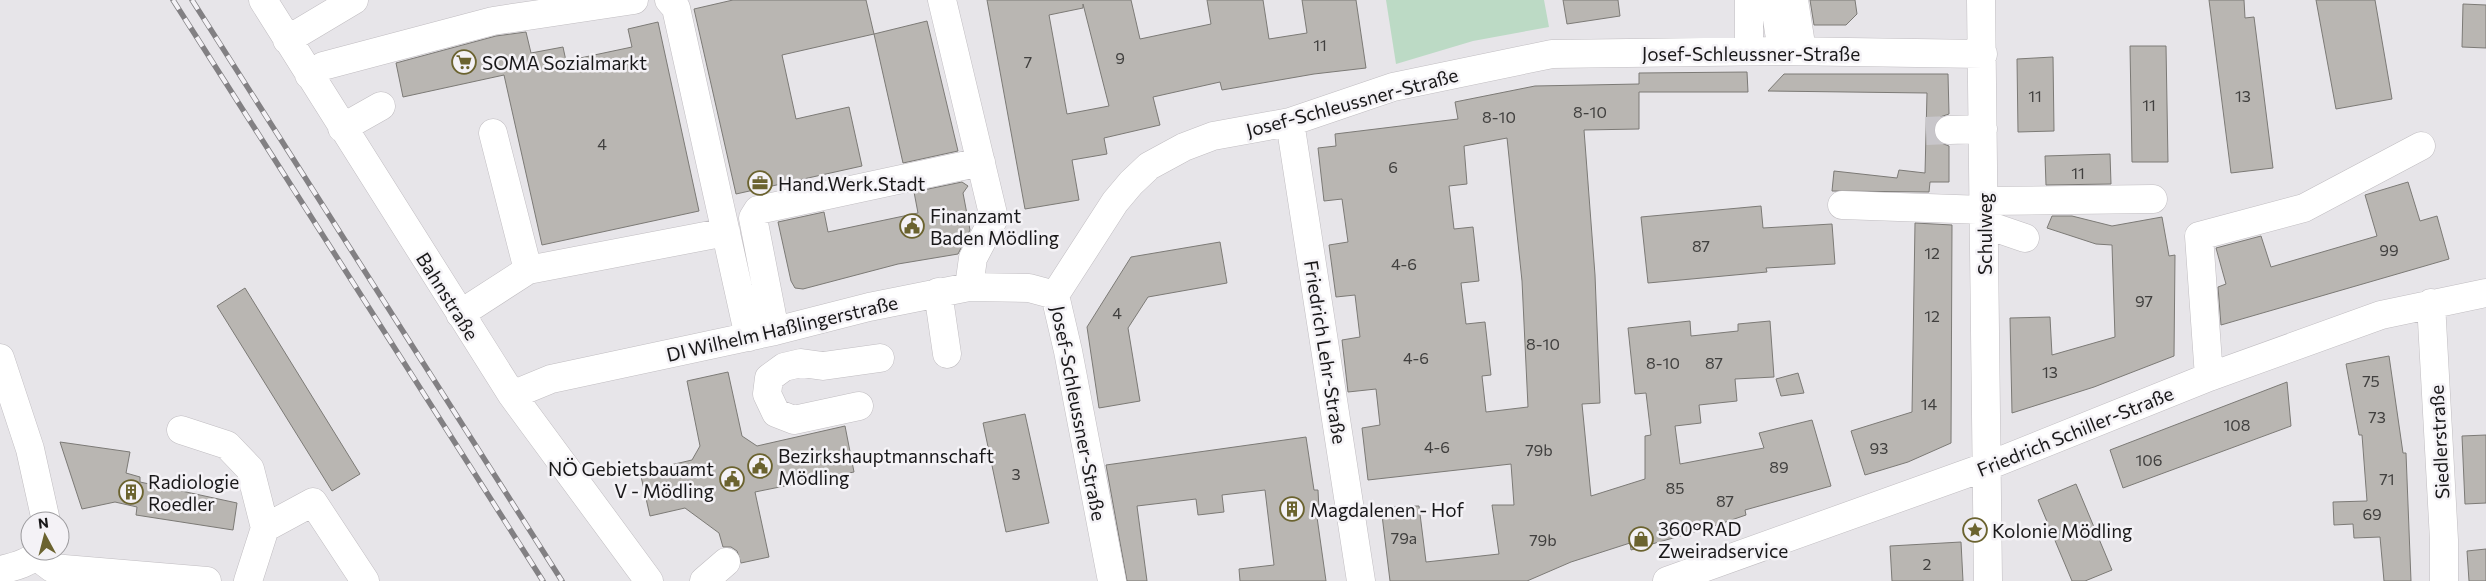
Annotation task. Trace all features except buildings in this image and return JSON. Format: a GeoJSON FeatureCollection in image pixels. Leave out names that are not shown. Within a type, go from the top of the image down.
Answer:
{"type":"FeatureCollection","features":[{"type":"Feature","properties":{"kind":"street","name":"Bahnstraße"},"geometry":{"type":"LineString","coordinates":[[262,0],[512,395],[649,581]]}},
{"type":"Feature","properties":{"kind":"street"},"geometry":{"type":"LineString","coordinates":[[287,40],[354,0]]}},
{"type":"Feature","properties":{"kind":"street"},"geometry":{"type":"LineString","coordinates":[[309,75],[323,66],[493,21],[634,0]]}},
{"type":"Feature","properties":{"kind":"street"},"geometry":{"type":"LineString","coordinates":[[669,0],[676,8],[726,232],[762,334]]}},
{"type":"Feature","properties":{"kind":"street"},"geometry":{"type":"LineString","coordinates":[[942,0],[994,218],[973,258],[969,287]]}},
{"type":"Feature","properties":{"kind":"street"},"geometry":{"type":"LineString","coordinates":[[1749,0],[1750,51]]}},
{"type":"Feature","properties":{"kind":"street"},"geometry":{"type":"LineString","coordinates":[[1774,0],[1792,51]]}},
{"type":"Feature","properties":{"kind":"street"},"geometry":{"type":"LineString","coordinates":[[1792,51],[1794,0]]}},
{"type":"Feature","properties":{"kind":"street","name":"Schulweg"},"geometry":{"type":"LineString","coordinates":[[1981,0],[1983,54],[1985,467],[1988,581]]}},
{"type":"Feature","properties":{"kind":"street","name":"Josef-Schleussner-Straße"},"geometry":{"type":"LineString","coordinates":[[1112,581],[1068,350],[1055,295],[1115,202],[1149,166],[1184,147],[1213,136],[1290,122],[1393,88],[1552,54],[1792,51],[1983,54]]}},
{"type":"Feature","properties":{"kind":"street"},"geometry":{"type":"LineString","coordinates":[[342,128],[381,106]]}},
{"type":"Feature","properties":{"kind":"street","name":"Friedrich Lehr-Straße"},"geometry":{"type":"LineString","coordinates":[[1290,122],[1360,581]]}},
{"type":"Feature","properties":{"kind":"street"},"geometry":{"type":"LineString","coordinates":[[1949,130],[1983,129]]}},
{"type":"Feature","properties":{"kind":"street"},"geometry":{"type":"LineString","coordinates":[[493,133],[528,270]]}},
{"type":"Feature","properties":{"kind":"street"},"geometry":{"type":"LineString","coordinates":[[2209,377],[2199,236],[2304,208],[2422,146]]}},
{"type":"Feature","properties":{"kind":"street"},"geometry":{"type":"LineString","coordinates":[[762,334],[753,218],[758,210],[981,162]]}},
{"type":"Feature","properties":{"kind":"street"},"geometry":{"type":"LineString","coordinates":[[1842,206],[1984,212],[2153,199]]}},
{"type":"Feature","properties":{"kind":"street"},"geometry":{"type":"LineString","coordinates":[[1984,212],[2025,238]]}},
{"type":"Feature","properties":{"kind":"street"},"geometry":{"type":"LineString","coordinates":[[460,314],[528,270],[726,232]]}},
{"type":"Feature","properties":{"kind":"street","name":"DI Wilhelm Haßlingerstraße"},"geometry":{"type":"LineString","coordinates":[[512,395],[551,379],[762,334],[938,292],[969,287],[1029,288],[1055,295]]}},
{"type":"Feature","properties":{"kind":"street"},"geometry":{"type":"LineString","coordinates":[[938,292],[947,354]]}},
{"type":"Feature","properties":{"kind":"street","name":"Friedrich Schiller-Straße"},"geometry":{"type":"LineString","coordinates":[[1681,579],[1726,571],[2209,377],[2381,315],[2486,293]]}},
{"type":"Feature","properties":{"kind":"street","name":"Siedlerstraße"},"geometry":{"type":"LineString","coordinates":[[2431,303],[2444,540],[2444,581]]}},
{"type":"Feature","properties":{"kind":"street"},"geometry":{"type":"LineString","coordinates":[[0,358],[30,449],[44,511]]}},
{"type":"Feature","properties":{"kind":"street"},"geometry":{"type":"LineString","coordinates":[[859,406],[794,420],[776,413],[766,394],[769,378],[784,367],[801,363],[823,366],[880,358]]}},
{"type":"Feature","properties":{"kind":"street"},"geometry":{"type":"LineString","coordinates":[[181,430],[227,445],[250,469],[265,528],[248,581]]}},
{"type":"Feature","properties":{"kind":"street"},"geometry":{"type":"LineString","coordinates":[[265,528],[313,502],[365,581]]}},
{"type":"Feature","properties":{"kind":"street"},"geometry":{"type":"LineString","coordinates":[[0,570],[17,566],[25,561]]}},
{"type":"Feature","properties":{"kind":"street"},"geometry":{"type":"LineString","coordinates":[[45,561],[52,568],[122,563],[207,581]]}},
{"type":"Feature","properties":{"kind":"street"},"geometry":{"type":"LineString","coordinates":[[704,581],[726,562]]}},
{"type":"Feature","properties":{"kind":"green space"},"geometry":{"type":"Polygon","coordinates":[[[1386,0],[1544,0],[1549,27],[1473,41],[1396,64],[1386,0]]]}},
{"type":"Feature","properties":{"kind":"tunnel"},"geometry":{"type":"LineString","coordinates":[[1926,131],[1949,130]]}},
{"type":"Feature","properties":{"kind":"railway"},"geometry":{"type":"LineString","coordinates":[[173,0],[543,581]]}},
{"type":"Feature","properties":{"kind":"railway"},"geometry":{"type":"LineString","coordinates":[[192,0],[562,581]]}},
{"type":"Feature","properties":{"kind":"place","name":"SOMA Sozialmarkt"},"geometry":{"type":"Point","coordinates":[464,62]}},
{"type":"Feature","properties":{"kind":"place","name":"Hand.Werk.Stadt"},"geometry":{"type":"Point","coordinates":[760,183]}},
{"type":"Feature","properties":{"kind":"place","name":"Finanzamt Baden Mödling"},"geometry":{"type":"Point","coordinates":[912,226]}},
{"type":"Feature","properties":{"kind":"place","name":"Bezirkshauptmannschaft Mödling"},"geometry":{"type":"Point","coordinates":[760,466]}},
{"type":"Feature","properties":{"kind":"place","name":"NÖ Gebietsbauamt V - Mödling"},"geometry":{"type":"Point","coordinates":[732,479]}},
{"type":"Feature","properties":{"kind":"place","name":"Radiologie Roedler"},"geometry":{"type":"Point","coordinates":[131,492]}},
{"type":"Feature","properties":{"kind":"place","name":"Magdalenen - Hof"},"geometry":{"type":"Point","coordinates":[1292,509]}},
{"type":"Feature","properties":{"kind":"place","name":"Kolonie Mödling"},"geometry":{"type":"Point","coordinates":[1975,530]}},
{"type":"Feature","properties":{"kind":"place","name":"360°RAD Zweiradservice"},"geometry":{"type":"Point","coordinates":[1641,539]}}]}
